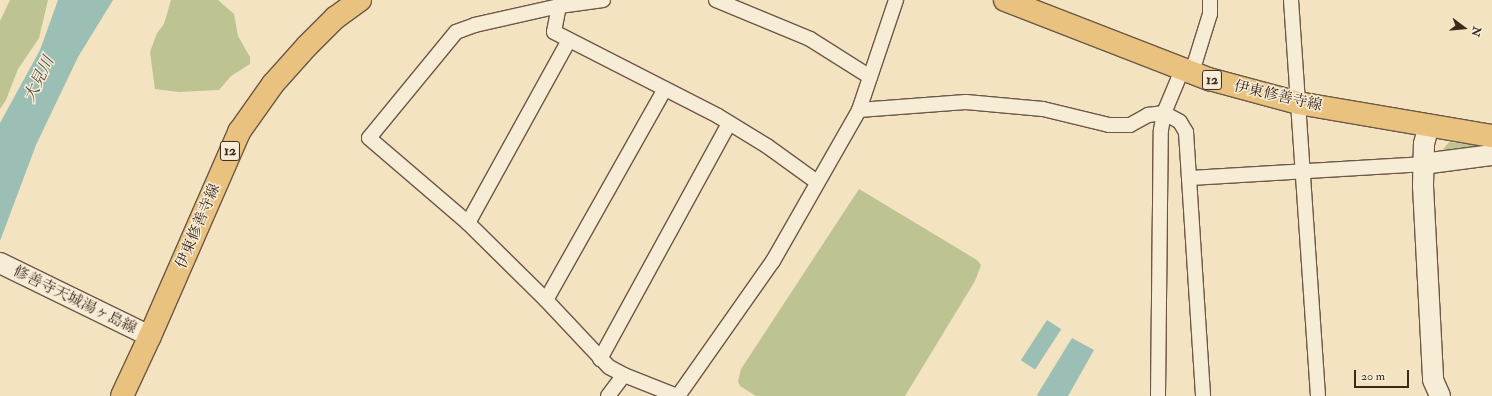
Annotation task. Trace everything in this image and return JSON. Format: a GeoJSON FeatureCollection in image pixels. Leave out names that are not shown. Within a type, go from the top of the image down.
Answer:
{"type":"FeatureCollection","features":[{"type":"Feature","properties":{"kind":"main road","name":"伊東修善寺線"},"geometry":{"type":"LineString","coordinates":[[122,396],[150,336],[239,132],[273,84],[307,46],[335,18],[360,0]]}},
{"type":"Feature","properties":{"kind":"main road","name":"伊東修善寺線"},"geometry":{"type":"LineString","coordinates":[[1005,0],[1209,79],[1298,103],[1492,136]]}},
{"type":"Feature","properties":{"kind":"street"},"geometry":{"type":"LineString","coordinates":[[604,0],[559,6],[475,25],[456,32],[369,138],[468,223],[546,300],[609,367],[624,375],[678,396],[772,261],[859,110],[896,0]]}},
{"type":"Feature","properties":{"kind":"street"},"geometry":{"type":"LineString","coordinates":[[716,0],[810,40],[870,77]]}},
{"type":"Feature","properties":{"kind":"street"},"geometry":{"type":"LineString","coordinates":[[1158,396],[1161,130],[1164,113],[1187,71],[1210,14],[1210,0]]}},
{"type":"Feature","properties":{"kind":"street"},"geometry":{"type":"LineString","coordinates":[[1290,0],[1318,396]]}},
{"type":"Feature","properties":{"kind":"street"},"geometry":{"type":"LineString","coordinates":[[559,6],[554,32],[729,123],[767,146],[817,182]]}},
{"type":"Feature","properties":{"kind":"street"},"geometry":{"type":"LineString","coordinates":[[468,223],[569,40]]}},
{"type":"Feature","properties":{"kind":"street"},"geometry":{"type":"LineString","coordinates":[[546,300],[665,89]]}},
{"type":"Feature","properties":{"kind":"street"},"geometry":{"type":"LineString","coordinates":[[859,110],[966,102],[1043,109],[1109,126],[1130,124],[1148,116],[1164,113],[1180,122],[1186,132],[1203,396]]}},
{"type":"Feature","properties":{"kind":"street"},"geometry":{"type":"LineString","coordinates":[[600,359],[729,123]]}},
{"type":"Feature","properties":{"kind":"street"},"geometry":{"type":"LineString","coordinates":[[1429,125],[1424,144],[1424,164],[1432,391]]}},
{"type":"Feature","properties":{"kind":"street"},"geometry":{"type":"LineString","coordinates":[[1189,178],[1424,164],[1492,155]]}},
{"type":"Feature","properties":{"kind":"street","name":"修善寺天城湯ヶ島線"},"geometry":{"type":"LineString","coordinates":[[0,263],[150,336]]}},
{"type":"Feature","properties":{"kind":"street"},"geometry":{"type":"LineString","coordinates":[[608,396],[624,375]]}},
{"type":"Feature","properties":{"kind":"green space"},"geometry":{"type":"Polygon","coordinates":[[[10,0],[48,0],[39,38],[18,69],[6,100],[0,109],[0,21],[10,0]]]}},
{"type":"Feature","properties":{"kind":"green space"},"geometry":{"type":"Polygon","coordinates":[[[171,0],[218,0],[234,14],[238,36],[250,57],[250,64],[231,76],[219,90],[179,92],[155,89],[150,52],[157,33],[164,24],[171,0]]]}},
{"type":"Feature","properties":{"kind":"green space"},"geometry":{"type":"Polygon","coordinates":[[[1449,142],[1474,145],[1487,148],[1441,152],[1449,142]]]}},
{"type":"Feature","properties":{"kind":"green space"},"geometry":{"type":"Polygon","coordinates":[[[859,189],[977,260],[981,265],[975,281],[905,396],[756,396],[740,386],[738,381],[741,369],[859,189]]]}},
{"type":"Feature","properties":{"kind":"water","name":"大見川"},"geometry":{"type":"Polygon","coordinates":[[[58,0],[113,0],[78,57],[36,145],[0,241],[0,123],[40,50],[58,0]]]}},
{"type":"Feature","properties":{"kind":"water"},"geometry":{"type":"Polygon","coordinates":[[[1047,320],[1061,329],[1035,370],[1021,360],[1047,320]]]}},
{"type":"Feature","properties":{"kind":"water"},"geometry":{"type":"Polygon","coordinates":[[[1072,338],[1094,350],[1068,396],[1037,395],[1072,338]]]}}]}
